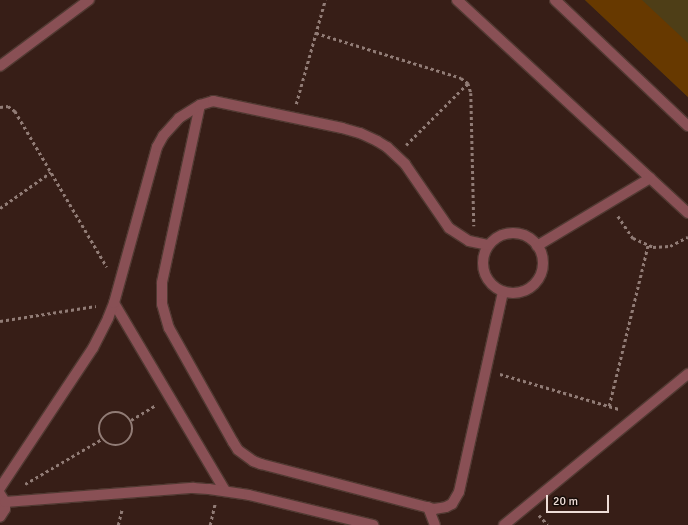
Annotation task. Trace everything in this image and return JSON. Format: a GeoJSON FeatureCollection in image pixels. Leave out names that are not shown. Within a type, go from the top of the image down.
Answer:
{"type":"FeatureCollection","features":[{"type":"Feature","properties":{"kind":"lane"},"geometry":{"type":"LineString","coordinates":[[0,66],[81,4],[89,0]]}},
{"type":"Feature","properties":{"kind":"lane"},"geometry":{"type":"LineString","coordinates":[[457,0],[688,213]]}},
{"type":"Feature","properties":{"kind":"lane"},"geometry":{"type":"LineString","coordinates":[[555,0],[688,126]]}},
{"type":"Feature","properties":{"kind":"lane"},"geometry":{"type":"LineString","coordinates":[[0,517],[5,510],[2,495],[93,348],[114,303],[157,147],[163,136],[179,118],[200,105],[213,101],[293,117],[360,133],[396,154],[413,174],[449,228],[458,236],[475,243],[488,245]]}},
{"type":"Feature","properties":{"kind":"lane"},"geometry":{"type":"LineString","coordinates":[[200,105],[162,283],[162,304],[169,328],[233,442],[246,456],[261,464],[428,506],[434,509],[446,508],[452,504],[459,492],[503,292]]}},
{"type":"Feature","properties":{"kind":"lane"},"geometry":{"type":"LineString","coordinates":[[538,246],[650,178]]}},
{"type":"Feature","properties":{"kind":"lane"},"geometry":{"type":"LineString","coordinates":[[513,233],[531,239],[538,246],[543,264],[537,281],[530,288],[521,292],[503,292],[488,281],[482,263],[488,245],[504,234],[513,233]]}},
{"type":"Feature","properties":{"kind":"lane"},"geometry":{"type":"LineString","coordinates":[[114,303],[225,491]]}},
{"type":"Feature","properties":{"kind":"lane"},"geometry":{"type":"LineString","coordinates":[[504,525],[688,374]]}},
{"type":"Feature","properties":{"kind":"lane"},"geometry":{"type":"LineString","coordinates":[[2,495],[193,488],[225,491],[373,525]]}},
{"type":"Feature","properties":{"kind":"lane"},"geometry":{"type":"LineString","coordinates":[[428,506],[435,525]]}},
{"type":"Feature","properties":{"kind":"path"},"geometry":{"type":"LineString","coordinates":[[293,117],[325,0]]}},
{"type":"Feature","properties":{"kind":"path"},"geometry":{"type":"LineString","coordinates":[[316,33],[461,78],[468,83],[471,93],[475,243]]}},
{"type":"Feature","properties":{"kind":"path"},"geometry":{"type":"LineString","coordinates":[[396,154],[468,83]]}},
{"type":"Feature","properties":{"kind":"path"},"geometry":{"type":"LineString","coordinates":[[0,107],[8,106],[15,111],[118,285]]}},
{"type":"Feature","properties":{"kind":"path"},"geometry":{"type":"LineString","coordinates":[[0,208],[51,172]]}},
{"type":"Feature","properties":{"kind":"path"},"geometry":{"type":"LineString","coordinates":[[610,201],[625,228],[633,238],[648,246],[670,246],[688,237]]}},
{"type":"Feature","properties":{"kind":"path"},"geometry":{"type":"LineString","coordinates":[[609,406],[648,246]]}},
{"type":"Feature","properties":{"kind":"path"},"geometry":{"type":"LineString","coordinates":[[0,321],[114,303]]}},
{"type":"Feature","properties":{"kind":"path"},"geometry":{"type":"LineString","coordinates":[[486,370],[638,415]]}},
{"type":"Feature","properties":{"kind":"path"},"geometry":{"type":"LineString","coordinates":[[131,420],[170,396]]}},
{"type":"Feature","properties":{"kind":"path"},"geometry":{"type":"LineString","coordinates":[[120,412],[131,420],[132,433],[125,443],[113,445],[102,439],[99,426],[106,414],[120,412]]}},
{"type":"Feature","properties":{"kind":"path"},"geometry":{"type":"LineString","coordinates":[[2,495],[102,439]]}},
{"type":"Feature","properties":{"kind":"shaded area"},"geometry":{"type":"Polygon","coordinates":[[[585,0],[688,0],[688,97],[585,0]]]}},
{"type":"Feature","properties":{"kind":"building"},"geometry":{"type":"Polygon","coordinates":[[[585,0],[642,0],[688,43],[688,97],[585,0]]]}}]}
